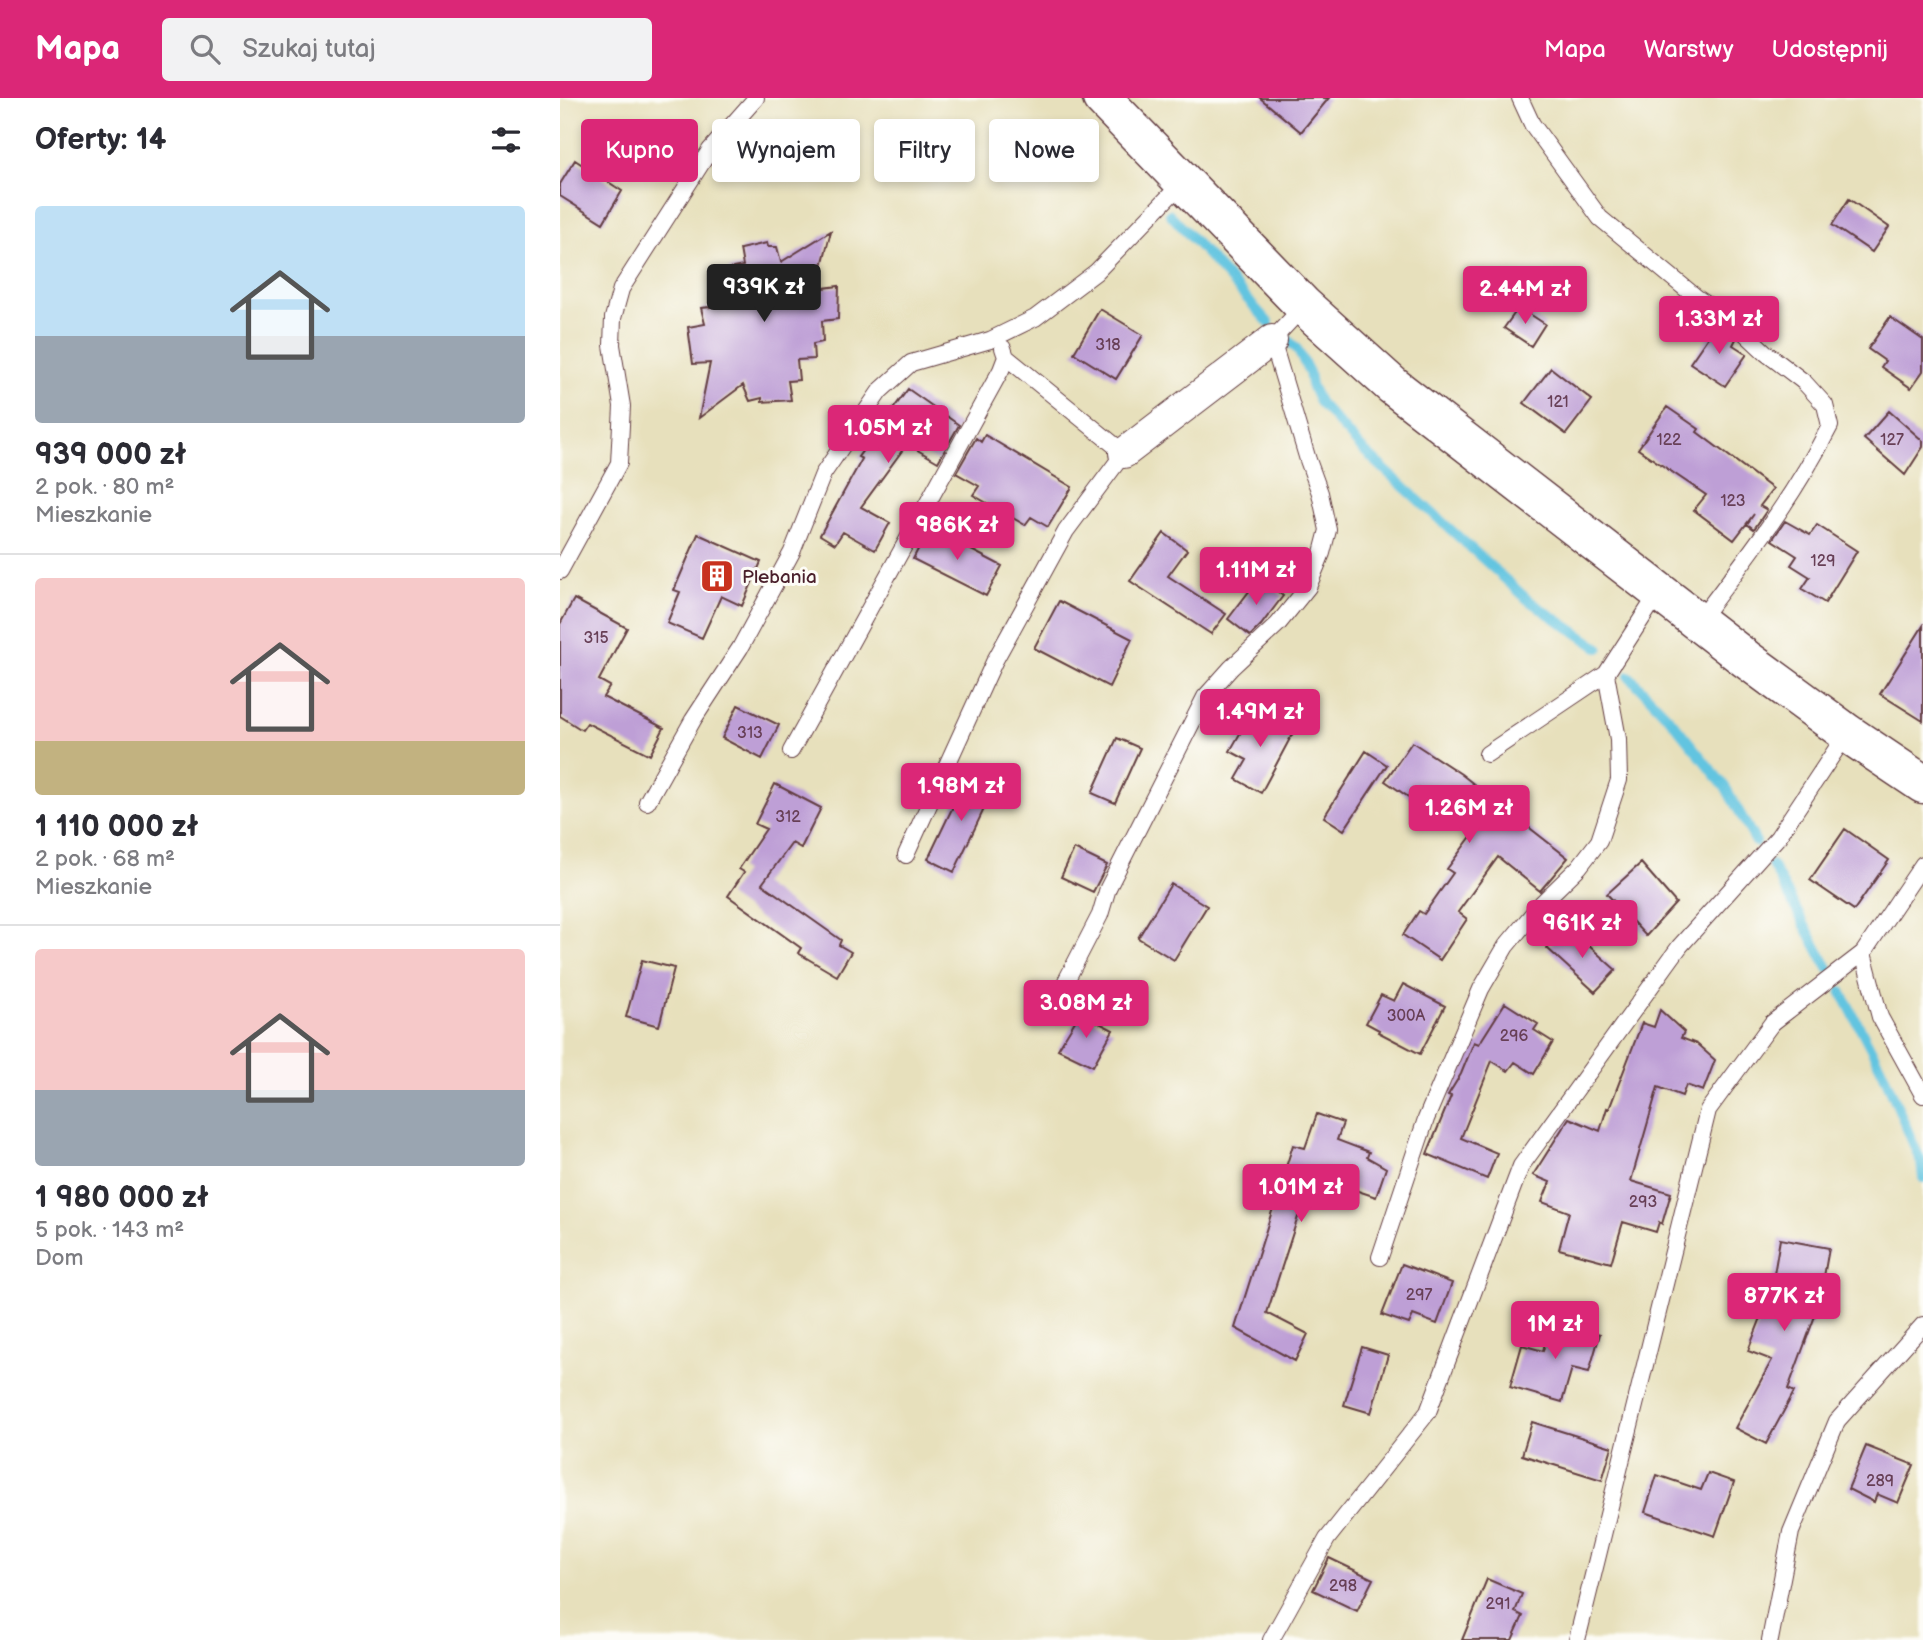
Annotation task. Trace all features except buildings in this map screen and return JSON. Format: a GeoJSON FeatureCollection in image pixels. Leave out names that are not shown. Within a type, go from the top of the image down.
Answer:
{"type":"FeatureCollection","features":[{"type":"Feature","properties":{"kind":"street"},"geometry":{"type":"LineString","coordinates":[[1102,98],[1304,306],[1393,386],[1698,622],[1847,733],[1923,784]]}},
{"type":"Feature","properties":{"kind":"street"},"geometry":{"type":"LineString","coordinates":[[1124,453],[1272,340]]}},
{"type":"Feature","properties":{"kind":"lane"},"geometry":{"type":"LineString","coordinates":[[560,571],[619,463],[622,406],[611,345],[612,318],[621,289],[710,150],[756,98]]}},
{"type":"Feature","properties":{"kind":"lane"},"geometry":{"type":"LineString","coordinates":[[1520,98],[1532,124],[1600,218],[1686,289],[1732,321],[1766,353],[1804,382],[1825,405],[1830,426],[1809,468],[1760,540],[1698,622]]}},
{"type":"Feature","properties":{"kind":"lane"},"geometry":{"type":"LineString","coordinates":[[647,802],[693,720],[740,648],[792,552],[823,474],[880,391],[911,363],[999,335],[1035,318],[1096,272],[1182,182]]}},
{"type":"Feature","properties":{"kind":"lane"},"geometry":{"type":"LineString","coordinates":[[1066,981],[1100,915],[1108,888],[1205,697],[1308,587],[1322,553],[1328,530],[1320,494],[1272,340],[1304,306]]}},
{"type":"Feature","properties":{"kind":"lane"},"geometry":{"type":"LineString","coordinates":[[906,855],[994,662],[1066,531],[1124,453],[1006,357],[999,335]]}},
{"type":"Feature","properties":{"kind":"lane"},"geometry":{"type":"LineString","coordinates":[[791,751],[1006,357]]}},
{"type":"Feature","properties":{"kind":"lane"},"geometry":{"type":"LineString","coordinates":[[1487,754],[1606,674],[1659,592]]}},
{"type":"Feature","properties":{"kind":"lane"},"geometry":{"type":"LineString","coordinates":[[1380,1257],[1426,1119],[1482,989],[1506,946],[1542,903],[1579,867],[1599,841],[1619,780],[1618,739],[1606,674]]}},
{"type":"Feature","properties":{"kind":"lane"},"geometry":{"type":"LineString","coordinates":[[1271,1640],[1327,1539],[1428,1412],[1521,1166],[1680,946],[1778,837],[1847,733]]}},
{"type":"Feature","properties":{"kind":"lane"},"geometry":{"type":"LineString","coordinates":[[1577,1640],[1709,1110],[1772,1023],[1863,953],[1923,864]]}},
{"type":"Feature","properties":{"kind":"lane"},"geometry":{"type":"LineString","coordinates":[[1863,953],[1880,1017],[1923,1096]]}},
{"type":"Feature","properties":{"kind":"lane"},"geometry":{"type":"LineString","coordinates":[[1770,1640],[1791,1532],[1837,1421],[1923,1325]]}},
{"type":"Feature","properties":{"kind":"waterway"},"geometry":{"type":"LineString","coordinates":[[1170,214],[1269,323]]}},
{"type":"Feature","properties":{"kind":"waterway"},"geometry":{"type":"LineString","coordinates":[[1287,339],[1297,349],[1309,372],[1311,385],[1319,402],[1361,448],[1528,600],[1599,648]]}},
{"type":"Feature","properties":{"kind":"waterway"},"geometry":{"type":"LineString","coordinates":[[1629,676],[1672,721],[1726,788],[1756,842]]}},
{"type":"Feature","properties":{"kind":"waterway"},"geometry":{"type":"LineString","coordinates":[[1772,865],[1828,968]]}},
{"type":"Feature","properties":{"kind":"waterway"},"geometry":{"type":"LineString","coordinates":[[1841,991],[1883,1072],[1921,1162],[1923,1178]]}},
{"type":"Feature","properties":{"kind":"place","name":"Plebania"},"geometry":{"type":"Point","coordinates":[717,576]}}]}
